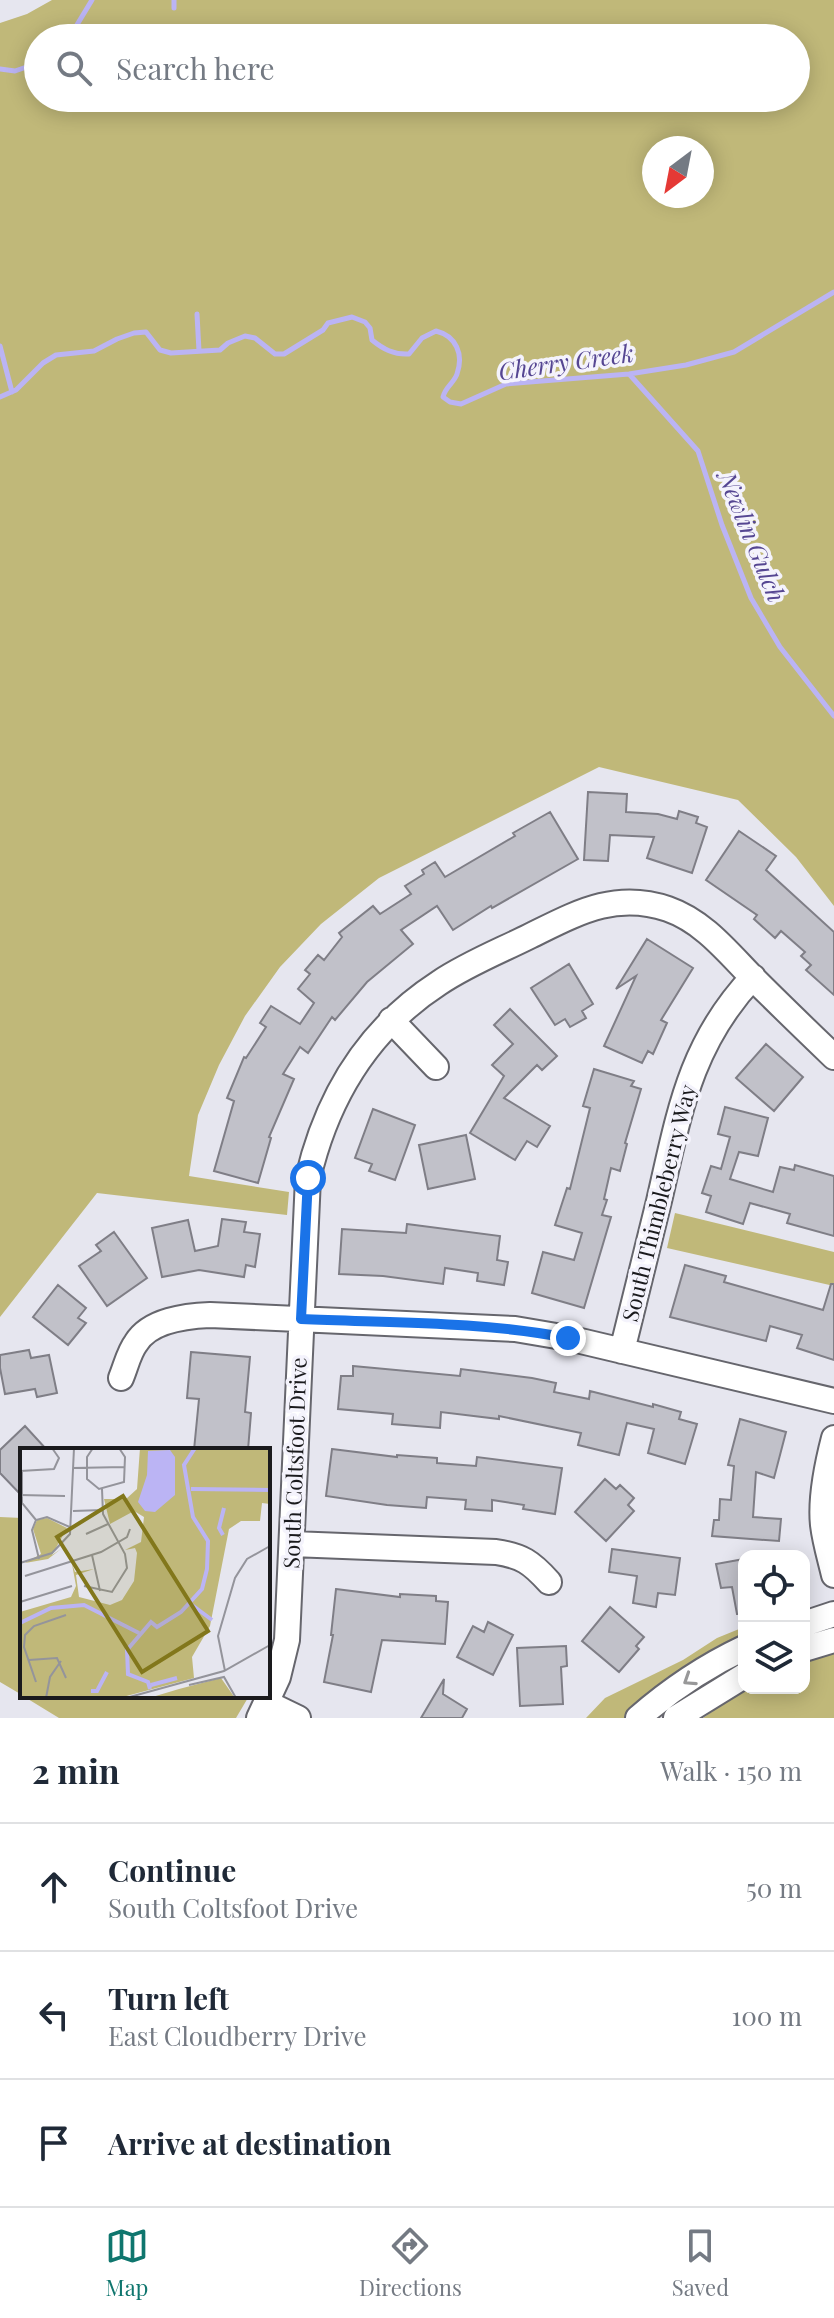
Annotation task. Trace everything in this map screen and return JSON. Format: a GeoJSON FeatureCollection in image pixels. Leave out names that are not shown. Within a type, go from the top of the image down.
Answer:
{"type":"FeatureCollection","features":[{"type":"Feature","properties":{"kind":"street","name":"South Coltsfoot Drive"},"geometry":{"type":"LineString","coordinates":[[270,1695],[287,1640],[308,1178],[328,1113],[343,1082],[391,1020],[424,993],[464,969],[579,913],[614,903],[643,903],[684,916],[698,924],[834,1057]]}},
{"type":"Feature","properties":{"kind":"street","name":"South Thimbleberry Way"},"geometry":{"type":"LineString","coordinates":[[622,1351],[684,1095],[711,1033],[734,998],[753,977]]}},
{"type":"Feature","properties":{"kind":"street"},"geometry":{"type":"LineString","coordinates":[[391,1020],[436,1067]]}},
{"type":"Feature","properties":{"kind":"street"},"geometry":{"type":"LineString","coordinates":[[121,1378],[141,1336],[178,1318],[210,1315],[515,1329],[568,1338],[834,1401]]}},
{"type":"Feature","properties":{"kind":"street"},"geometry":{"type":"LineString","coordinates":[[834,1438],[822,1512],[834,1575]]}},
{"type":"Feature","properties":{"kind":"street"},"geometry":{"type":"LineString","coordinates":[[292,1544],[512,1554],[532,1563],[549,1582]]}},
{"type":"Feature","properties":{"kind":"street"},"geometry":{"type":"LineString","coordinates":[[810,1622],[834,1614]]}},
{"type":"Feature","properties":{"kind":"street"},"geometry":{"type":"LineString","coordinates":[[810,1647],[834,1640]]}},
{"type":"Feature","properties":{"kind":"street"},"geometry":{"type":"LineString","coordinates":[[640,1717],[688,1680],[738,1651]]}},
{"type":"Feature","properties":{"kind":"street"},"geometry":{"type":"LineString","coordinates":[[676,1718],[738,1680]]}},
{"type":"Feature","properties":{"kind":"street"},"geometry":{"type":"LineString","coordinates":[[263,1711],[298,1718]]}},
{"type":"Feature","properties":{"kind":"shaded area"},"geometry":{"type":"Polygon","coordinates":[[[52,0],[834,0],[834,906],[796,857],[738,800],[599,767],[379,878],[321,924],[280,967],[245,1016],[219,1065],[198,1115],[189,1176],[289,1192],[287,1215],[97,1193],[0,1317],[0,23],[27,14],[52,0]]]}},
{"type":"Feature","properties":{"kind":"shaded area"},"geometry":{"type":"Polygon","coordinates":[[[675,1213],[834,1252],[834,1286],[667,1248],[675,1213]]]}},
{"type":"Feature","properties":{"kind":"shaded area"},"geometry":{"type":"Polygon","coordinates":[[[0,1517],[20,1518],[20,1694],[0,1682],[0,1517]]]}},
{"type":"Feature","properties":{"kind":"shaded area"},"geometry":{"type":"Polygon","coordinates":[[[738,1629],[738,1638],[627,1718],[586,1718],[605,1698],[683,1660],[717,1638],[738,1629]]]}},
{"type":"Feature","properties":{"kind":"shaded area"},"geometry":{"type":"Polygon","coordinates":[[[834,1648],[834,1718],[703,1718],[713,1711],[715,1702],[738,1691],[738,1694],[810,1694],[810,1655],[834,1648]]]}},
{"type":"Feature","properties":{"kind":"shaded area"},"geometry":{"type":"Polygon","coordinates":[[[26,1698],[248,1698],[236,1718],[59,1718],[26,1698]]]}},
{"type":"Feature","properties":{"kind":"building"},"geometry":{"type":"Polygon","coordinates":[[[588,792],[627,794],[626,812],[677,819],[679,811],[698,817],[696,823],[707,827],[692,873],[647,858],[654,837],[610,835],[608,861],[584,860],[588,792]]]}},
{"type":"Feature","properties":{"kind":"building"},"geometry":{"type":"Polygon","coordinates":[[[550,812],[578,859],[453,930],[437,906],[401,930],[413,944],[367,982],[335,1020],[332,1017],[308,1053],[300,1047],[283,1074],[294,1079],[269,1137],[258,1183],[214,1171],[234,1101],[227,1098],[244,1057],[266,1027],[260,1023],[271,1006],[300,1024],[314,1003],[298,989],[310,974],[305,970],[318,955],[324,960],[342,937],[339,933],[373,906],[380,914],[411,894],[405,886],[424,874],[422,870],[435,862],[445,877],[550,812]]]}},
{"type":"Feature","properties":{"kind":"building"},"geometry":{"type":"Polygon","coordinates":[[[739,831],[776,856],[766,870],[834,932],[834,995],[806,970],[811,965],[801,956],[805,952],[781,931],[775,938],[754,919],[757,915],[706,880],[739,831]]]}},
{"type":"Feature","properties":{"kind":"building"},"geometry":{"type":"Polygon","coordinates":[[[647,939],[693,968],[661,1020],[667,1023],[653,1054],[648,1051],[642,1063],[604,1046],[636,976],[616,989],[647,939]]]}},
{"type":"Feature","properties":{"kind":"building"},"geometry":{"type":"Polygon","coordinates":[[[569,964],[593,1004],[582,1011],[586,1018],[570,1027],[565,1019],[555,1025],[531,988],[569,964]]]}},
{"type":"Feature","properties":{"kind":"building"},"geometry":{"type":"Polygon","coordinates":[[[510,1009],[557,1056],[542,1070],[537,1065],[504,1098],[550,1126],[537,1147],[527,1141],[515,1160],[470,1133],[504,1076],[492,1065],[513,1044],[494,1025],[510,1009]]]}},
{"type":"Feature","properties":{"kind":"building"},"geometry":{"type":"Polygon","coordinates":[[[766,1044],[803,1077],[774,1111],[736,1078],[766,1044]]]}},
{"type":"Feature","properties":{"kind":"building"},"geometry":{"type":"Polygon","coordinates":[[[594,1069],[634,1081],[631,1086],[641,1089],[620,1171],[611,1168],[602,1215],[611,1217],[584,1308],[532,1293],[543,1252],[574,1260],[582,1233],[555,1225],[567,1188],[570,1189],[590,1108],[583,1106],[594,1069]]]}},
{"type":"Feature","properties":{"kind":"building"},"geometry":{"type":"Polygon","coordinates":[[[725,1107],[768,1118],[758,1156],[739,1152],[730,1179],[773,1192],[780,1167],[794,1170],[795,1165],[834,1176],[834,1236],[787,1223],[790,1214],[750,1203],[743,1224],[706,1212],[711,1196],[702,1193],[711,1166],[721,1169],[730,1137],[718,1134],[725,1107]]]}},
{"type":"Feature","properties":{"kind":"building"},"geometry":{"type":"Polygon","coordinates":[[[373,1109],[415,1125],[395,1180],[369,1171],[372,1164],[355,1158],[373,1109]]]}},
{"type":"Feature","properties":{"kind":"building"},"geometry":{"type":"Polygon","coordinates":[[[466,1135],[475,1179],[428,1189],[419,1145],[466,1135]]]}},
{"type":"Feature","properties":{"kind":"building"},"geometry":{"type":"Polygon","coordinates":[[[222,1219],[246,1222],[244,1232],[260,1234],[255,1267],[246,1265],[244,1277],[199,1270],[162,1277],[152,1228],[188,1220],[195,1251],[218,1246],[222,1219]]]}},
{"type":"Feature","properties":{"kind":"building"},"geometry":{"type":"Polygon","coordinates":[[[407,1224],[500,1236],[497,1260],[508,1262],[504,1285],[477,1281],[478,1273],[445,1268],[443,1284],[339,1274],[342,1229],[406,1233],[407,1224]]]}},
{"type":"Feature","properties":{"kind":"building"},"geometry":{"type":"Polygon","coordinates":[[[114,1232],[147,1278],[107,1306],[79,1266],[101,1251],[96,1245],[114,1232]]]}},
{"type":"Feature","properties":{"kind":"building"},"geometry":{"type":"Polygon","coordinates":[[[685,1265],[726,1276],[724,1282],[823,1310],[831,1284],[834,1284],[834,1360],[797,1348],[802,1335],[770,1326],[766,1341],[670,1317],[685,1265]]]}},
{"type":"Feature","properties":{"kind":"building"},"geometry":{"type":"Polygon","coordinates":[[[58,1285],[86,1308],[78,1318],[86,1323],[68,1345],[33,1317],[58,1285]]]}},
{"type":"Feature","properties":{"kind":"building"},"geometry":{"type":"Polygon","coordinates":[[[29,1350],[31,1358],[49,1355],[57,1393],[37,1397],[35,1389],[5,1394],[0,1355],[29,1350]]]}},
{"type":"Feature","properties":{"kind":"building"},"geometry":{"type":"Polygon","coordinates":[[[191,1352],[250,1357],[245,1412],[251,1413],[248,1448],[194,1448],[199,1399],[187,1398],[191,1352]]]}},
{"type":"Feature","properties":{"kind":"building"},"geometry":{"type":"Polygon","coordinates":[[[353,1366],[460,1376],[461,1369],[532,1378],[556,1383],[554,1392],[589,1399],[590,1391],[653,1407],[653,1404],[681,1412],[679,1419],[697,1424],[685,1464],[648,1453],[654,1429],[627,1423],[619,1455],[578,1445],[581,1433],[499,1416],[499,1419],[441,1412],[440,1428],[392,1424],[393,1414],[338,1409],[341,1376],[353,1376],[353,1366]]]}},
{"type":"Feature","properties":{"kind":"building"},"geometry":{"type":"Polygon","coordinates":[[[740,1419],[786,1432],[774,1478],[756,1472],[753,1517],[781,1519],[779,1541],[712,1536],[714,1520],[719,1520],[720,1499],[731,1500],[734,1466],[728,1465],[740,1419]]]}},
{"type":"Feature","properties":{"kind":"building"},"geometry":{"type":"Polygon","coordinates":[[[25,1426],[45,1448],[20,1448],[20,1494],[0,1473],[0,1450],[25,1426]]]}},
{"type":"Feature","properties":{"kind":"building"},"geometry":{"type":"Polygon","coordinates":[[[332,1449],[397,1457],[437,1458],[437,1463],[476,1466],[477,1457],[562,1468],[555,1514],[492,1500],[492,1511],[465,1509],[466,1500],[427,1497],[426,1508],[326,1496],[332,1449]]]}},
{"type":"Feature","properties":{"kind":"building"},"geometry":{"type":"Polygon","coordinates":[[[605,1479],[616,1489],[620,1485],[634,1498],[628,1505],[634,1511],[606,1541],[575,1512],[605,1479]]]}},
{"type":"Feature","properties":{"kind":"building"},"geometry":{"type":"Polygon","coordinates":[[[612,1549],[680,1558],[675,1595],[658,1593],[656,1607],[633,1603],[637,1576],[609,1572],[612,1549]]]}},
{"type":"Feature","properties":{"kind":"building"},"geometry":{"type":"Polygon","coordinates":[[[738,1560],[738,1614],[732,1587],[721,1588],[716,1564],[738,1560]]]}},
{"type":"Feature","properties":{"kind":"building"},"geometry":{"type":"Polygon","coordinates":[[[336,1589],[400,1597],[400,1594],[436,1596],[436,1601],[448,1602],[445,1644],[382,1640],[371,1692],[324,1682],[333,1635],[336,1589]]]}},
{"type":"Feature","properties":{"kind":"building"},"geometry":{"type":"Polygon","coordinates":[[[610,1607],[644,1637],[636,1646],[639,1649],[619,1672],[582,1641],[610,1607]]]}},
{"type":"Feature","properties":{"kind":"building"},"geometry":{"type":"Polygon","coordinates":[[[488,1622],[513,1635],[493,1675],[457,1657],[473,1626],[484,1632],[488,1622]]]}},
{"type":"Feature","properties":{"kind":"building"},"geometry":{"type":"Polygon","coordinates":[[[566,1646],[567,1666],[561,1667],[563,1704],[520,1706],[517,1648],[566,1646]]]}},
{"type":"Feature","properties":{"kind":"building"},"geometry":{"type":"Polygon","coordinates":[[[444,1679],[443,1694],[467,1709],[462,1718],[421,1718],[444,1679]]]}},
{"type":"Feature","properties":{"kind":"waterway"},"geometry":{"type":"LineString","coordinates":[[77,24],[92,0]]}},
{"type":"Feature","properties":{"kind":"waterway"},"geometry":{"type":"LineString","coordinates":[[174,0],[174,8]]}},
{"type":"Feature","properties":{"kind":"waterway"},"geometry":{"type":"LineString","coordinates":[[0,69],[15,71],[24,68]]}},
{"type":"Feature","properties":{"kind":"waterway","name":"Cherry Creek"},"geometry":{"type":"LineString","coordinates":[[0,397],[16,390],[43,363],[56,355],[94,351],[134,333],[146,332],[160,350],[171,353],[220,350],[245,336],[255,338],[275,354],[284,354],[323,330],[328,323],[352,317],[365,322],[370,328],[372,340],[398,354],[409,354],[422,338],[436,331],[449,337],[457,347],[459,367],[443,397],[461,404],[506,384],[629,374],[686,365],[734,352],[834,292]]}},
{"type":"Feature","properties":{"kind":"waterway"},"geometry":{"type":"LineString","coordinates":[[197,314],[199,351]]}},
{"type":"Feature","properties":{"kind":"waterway"},"geometry":{"type":"LineString","coordinates":[[0,346],[12,392]]}},
{"type":"Feature","properties":{"kind":"waterway","name":"Newlin Gulch"},"geometry":{"type":"LineString","coordinates":[[630,375],[698,451],[722,525],[751,598],[780,647],[834,716]]}},
{"type":"Feature","properties":{"kind":"route"},"geometry":{"type":"LineString","coordinates":[[308,1178],[301,1319],[481,1326],[568,1338]]}}]}
